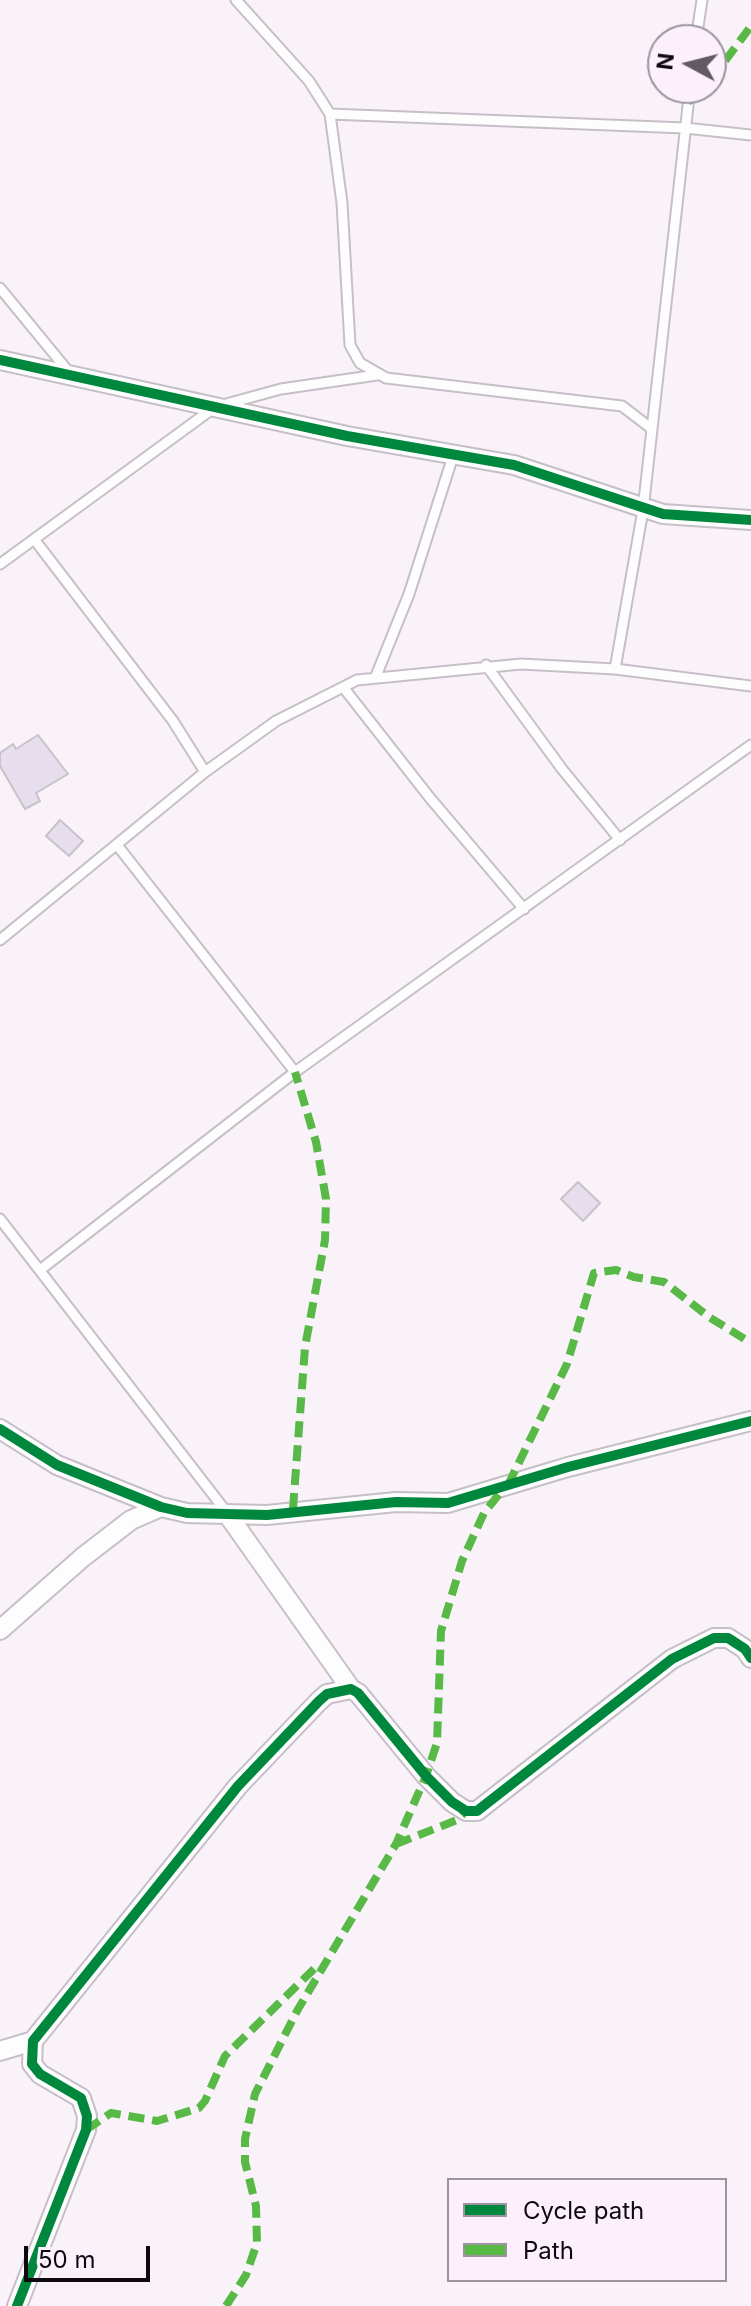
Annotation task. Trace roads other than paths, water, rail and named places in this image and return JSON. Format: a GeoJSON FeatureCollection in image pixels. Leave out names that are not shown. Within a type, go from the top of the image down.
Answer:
{"type":"FeatureCollection","features":[{"type":"Feature","properties":{"kind":"street"},"geometry":{"type":"LineString","coordinates":[[0,360],[347,436],[514,465],[643,510],[751,520]]}},
{"type":"Feature","properties":{"kind":"street"},"geometry":{"type":"LineString","coordinates":[[0,1429],[57,1465],[161,1507],[187,1513],[228,1515],[396,1502],[448,1503],[568,1467],[751,1421]]}},
{"type":"Feature","properties":{"kind":"street"},"geometry":{"type":"LineString","coordinates":[[0,1630],[131,1520],[161,1507]]}},
{"type":"Feature","properties":{"kind":"street"},"geometry":{"type":"LineString","coordinates":[[228,1515],[351,1689],[358,1693],[426,1776],[466,1811],[477,1811],[672,1659],[714,1638],[728,1638],[745,1649],[751,1658]]}},
{"type":"Feature","properties":{"kind":"street"},"geometry":{"type":"LineString","coordinates":[[0,2051],[33,2041],[238,1786],[327,1694],[351,1689]]}},
{"type":"Feature","properties":{"kind":"street"},"geometry":{"type":"LineString","coordinates":[[17,2306],[86,2130],[87,2116],[81,2098],[40,2074],[32,2064],[33,2041]]}},
{"type":"Feature","properties":{"kind":"lane"},"geometry":{"type":"LineString","coordinates":[[236,0],[309,81],[330,114],[342,203],[350,345],[360,363],[377,375]]}},
{"type":"Feature","properties":{"kind":"lane"},"geometry":{"type":"LineString","coordinates":[[698,24],[702,0]]}},
{"type":"Feature","properties":{"kind":"lane"},"geometry":{"type":"LineString","coordinates":[[615,669],[643,510],[688,104]]}},
{"type":"Feature","properties":{"kind":"lane"},"geometry":{"type":"LineString","coordinates":[[330,114],[685,128],[751,135]]}},
{"type":"Feature","properties":{"kind":"lane"},"geometry":{"type":"LineString","coordinates":[[0,288],[72,377]]}},
{"type":"Feature","properties":{"kind":"lane"},"geometry":{"type":"LineString","coordinates":[[0,564],[215,407],[281,389],[377,375],[603,402],[622,406],[638,415],[652,429]]}},
{"type":"Feature","properties":{"kind":"lane"},"geometry":{"type":"LineString","coordinates":[[376,676],[409,594],[454,453]]}},
{"type":"Feature","properties":{"kind":"lane"},"geometry":{"type":"LineString","coordinates":[[34,539],[173,721],[205,772]]}},
{"type":"Feature","properties":{"kind":"lane"},"geometry":{"type":"LineString","coordinates":[[486,665],[562,769],[620,840]]}},
{"type":"Feature","properties":{"kind":"lane"},"geometry":{"type":"LineString","coordinates":[[0,940],[205,772],[276,721],[343,687],[376,676],[486,665],[615,669],[751,686]]}},
{"type":"Feature","properties":{"kind":"lane"},"geometry":{"type":"LineString","coordinates":[[343,687],[430,798],[524,909]]}},
{"type":"Feature","properties":{"kind":"lane"},"geometry":{"type":"LineString","coordinates":[[40,1270],[295,1072],[751,745]]}},
{"type":"Feature","properties":{"kind":"lane"},"geometry":{"type":"LineString","coordinates":[[117,845],[295,1072]]}},
{"type":"Feature","properties":{"kind":"lane"},"geometry":{"type":"LineString","coordinates":[[0,1219],[228,1515]]}}]}
